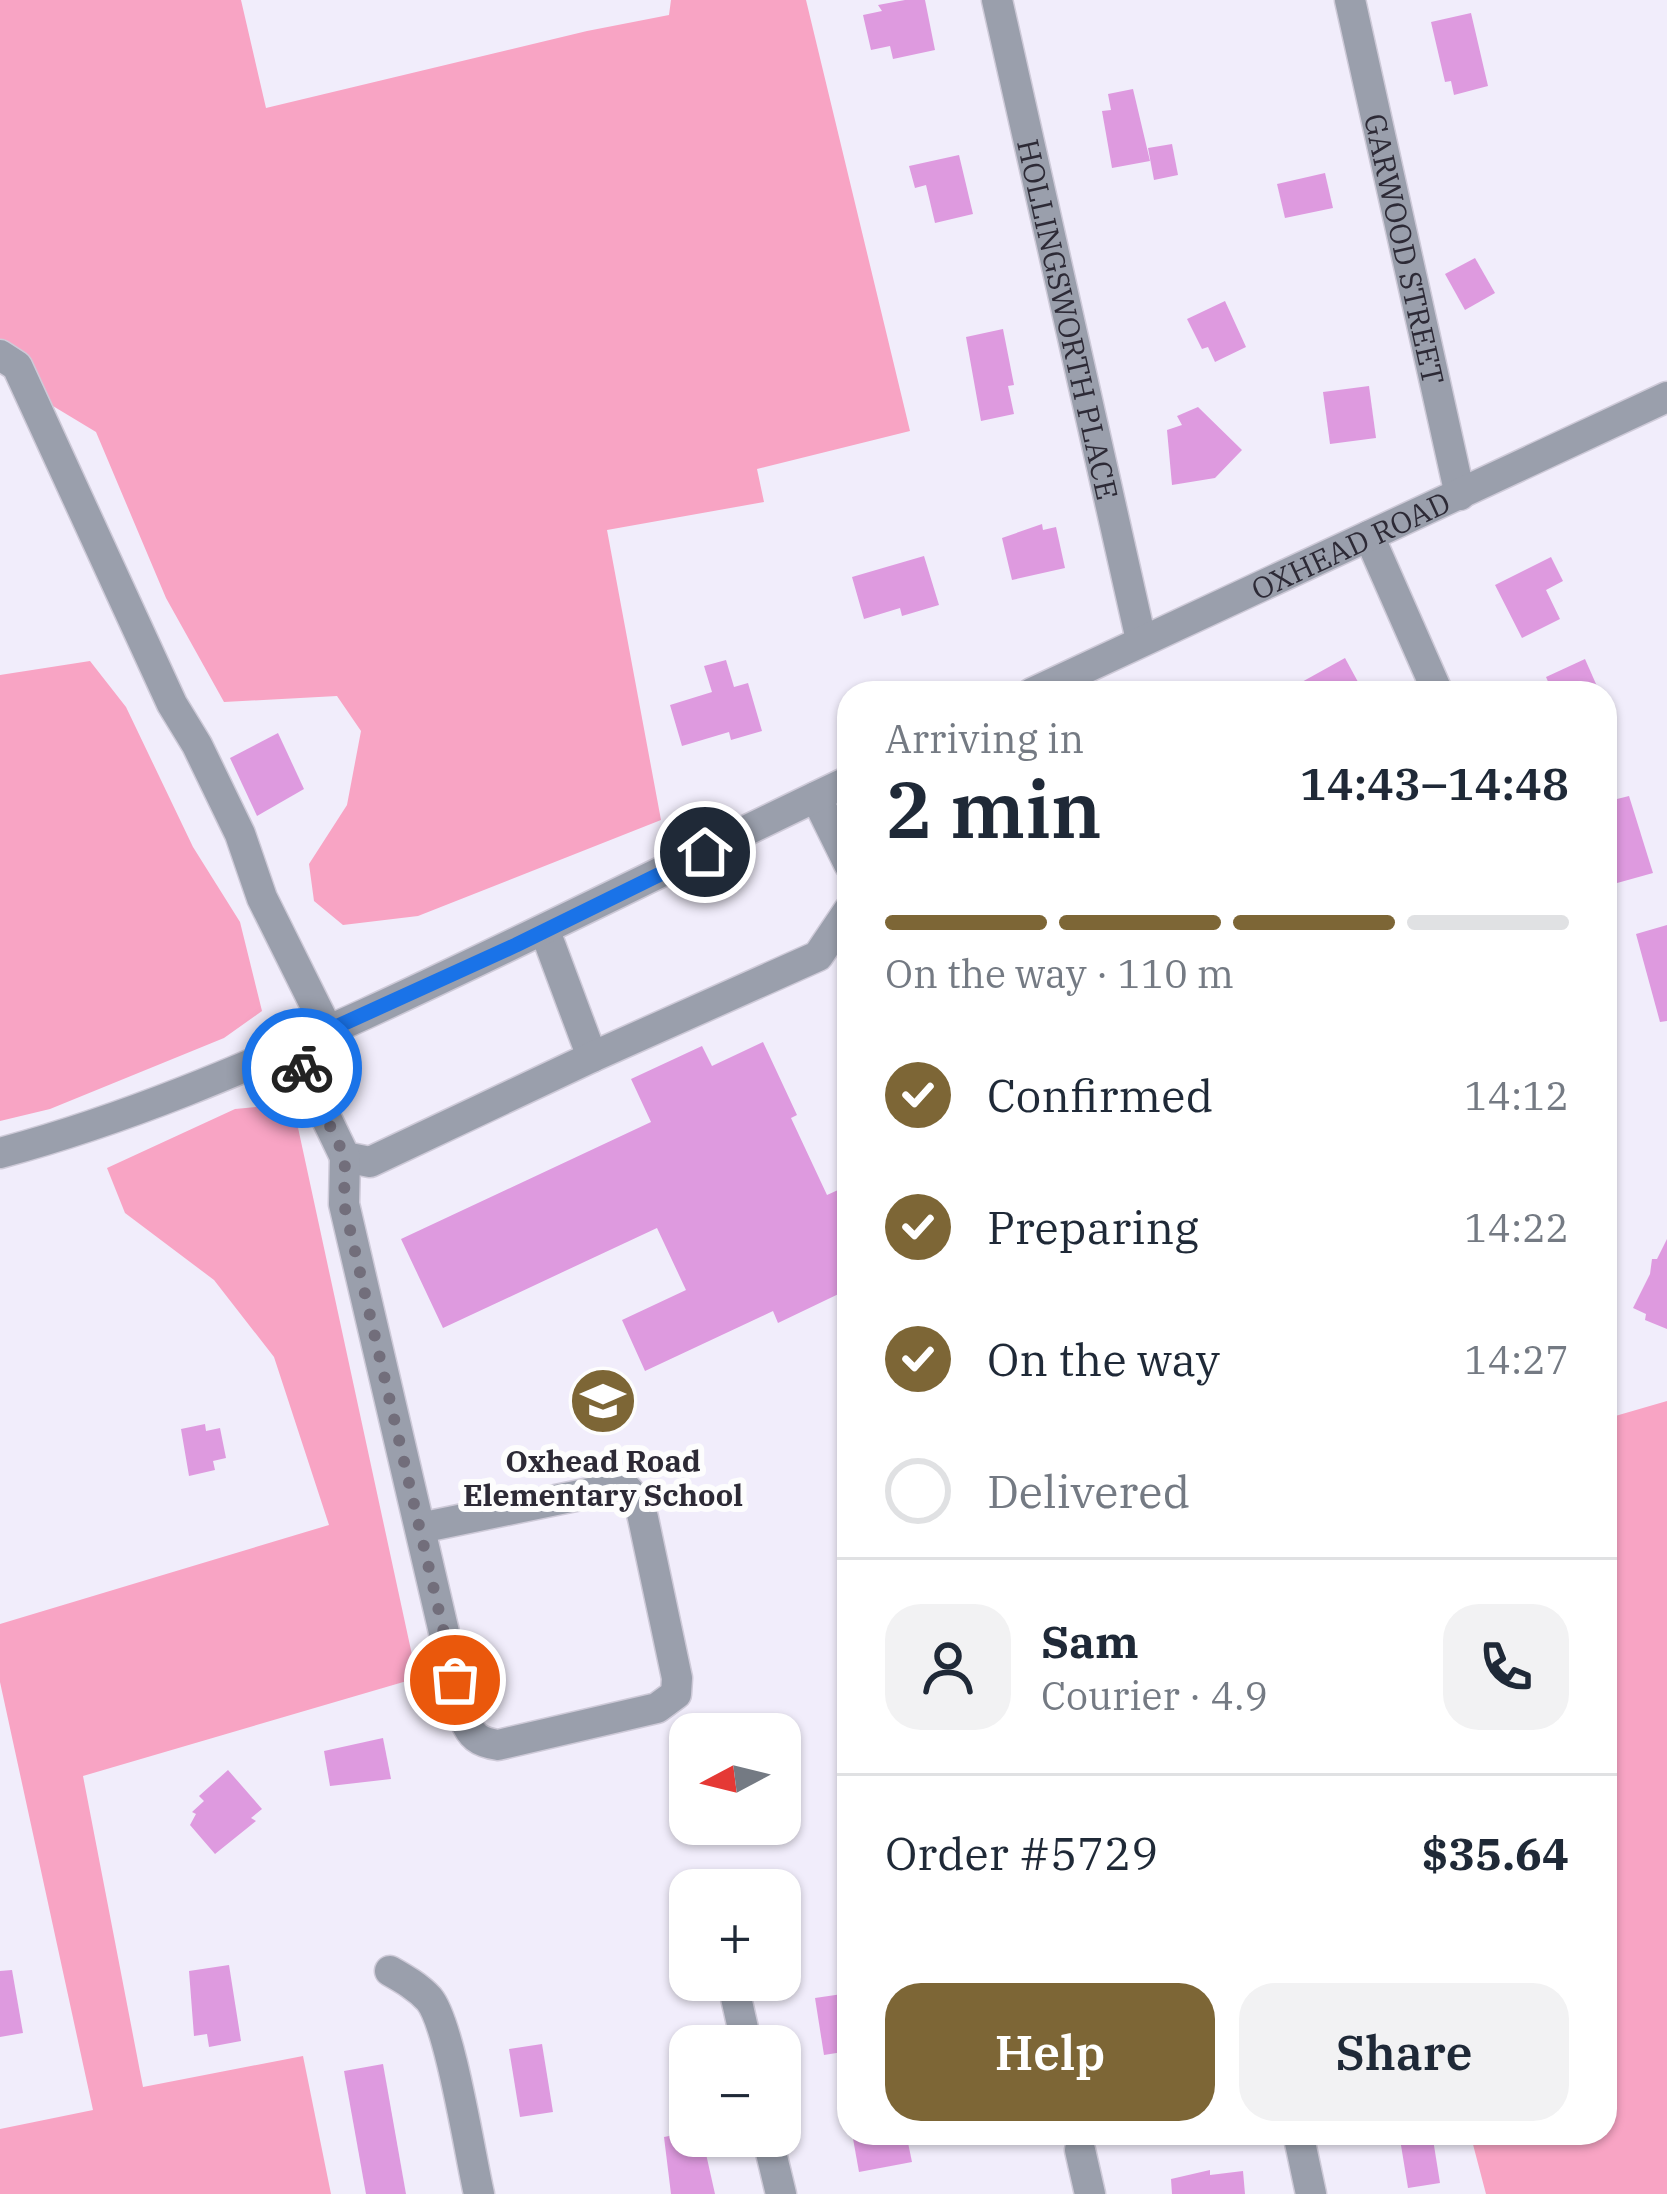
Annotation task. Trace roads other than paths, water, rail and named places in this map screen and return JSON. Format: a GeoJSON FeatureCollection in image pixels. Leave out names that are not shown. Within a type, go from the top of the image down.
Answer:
{"type":"FeatureCollection","features":[{"type":"Feature","properties":{"kind":"street","name":"HOLLINGSWORTH PLACE"},"geometry":{"type":"LineString","coordinates":[[998,0],[1142,640]]}},
{"type":"Feature","properties":{"kind":"street","name":"GARWOOD STREET"},"geometry":{"type":"LineString","coordinates":[[1350,0],[1460,495]]}},
{"type":"Feature","properties":{"kind":"street"},"geometry":{"type":"LineString","coordinates":[[0,355],[17,366],[172,704],[240,834],[262,898],[328,1031]]}},
{"type":"Feature","properties":{"kind":"street","name":"OXHEAD ROAD"},"geometry":{"type":"LineString","coordinates":[[1056,681],[1667,397]]}},
{"type":"Feature","properties":{"kind":"street"},"geometry":{"type":"LineString","coordinates":[[1369,536],[1433,681]]}},
{"type":"Feature","properties":{"kind":"street"},"geometry":{"type":"LineString","coordinates":[[0,1153],[151,1106],[292,1047],[545,931],[837,787]]}},
{"type":"Feature","properties":{"kind":"street"},"geometry":{"type":"LineString","coordinates":[[816,797],[837,840]]}},
{"type":"Feature","properties":{"kind":"street"},"geometry":{"type":"LineString","coordinates":[[345,1157],[370,1162],[818,956],[837,928]]}},
{"type":"Feature","properties":{"kind":"street"},"geometry":{"type":"LineString","coordinates":[[545,931],[592,1057]]}},
{"type":"Feature","properties":{"kind":"street"},"geometry":{"type":"LineString","coordinates":[[292,1047],[345,1157],[344,1204],[420,1528],[470,1734],[498,1745],[657,1708],[676,1694],[677,1678],[643,1518],[639,1503],[624,1486],[420,1528]]}},
{"type":"Feature","properties":{"kind":"street"},"geometry":{"type":"LineString","coordinates":[[390,1971],[432,2002],[443,2030],[479,2194]]}},
{"type":"Feature","properties":{"kind":"street"},"geometry":{"type":"LineString","coordinates":[[1301,2145],[1311,2194]]}},
{"type":"Feature","properties":{"kind":"street"},"geometry":{"type":"LineString","coordinates":[[1080,2150],[1090,2194]]}},
{"type":"Feature","properties":{"kind":"street"},"geometry":{"type":"LineString","coordinates":[[772,2157],[781,2194]]}},
{"type":"Feature","properties":{"kind":"place","name":"Oxhead Road Elementary School"},"geometry":{"type":"Point","coordinates":[603,1401]}}]}
